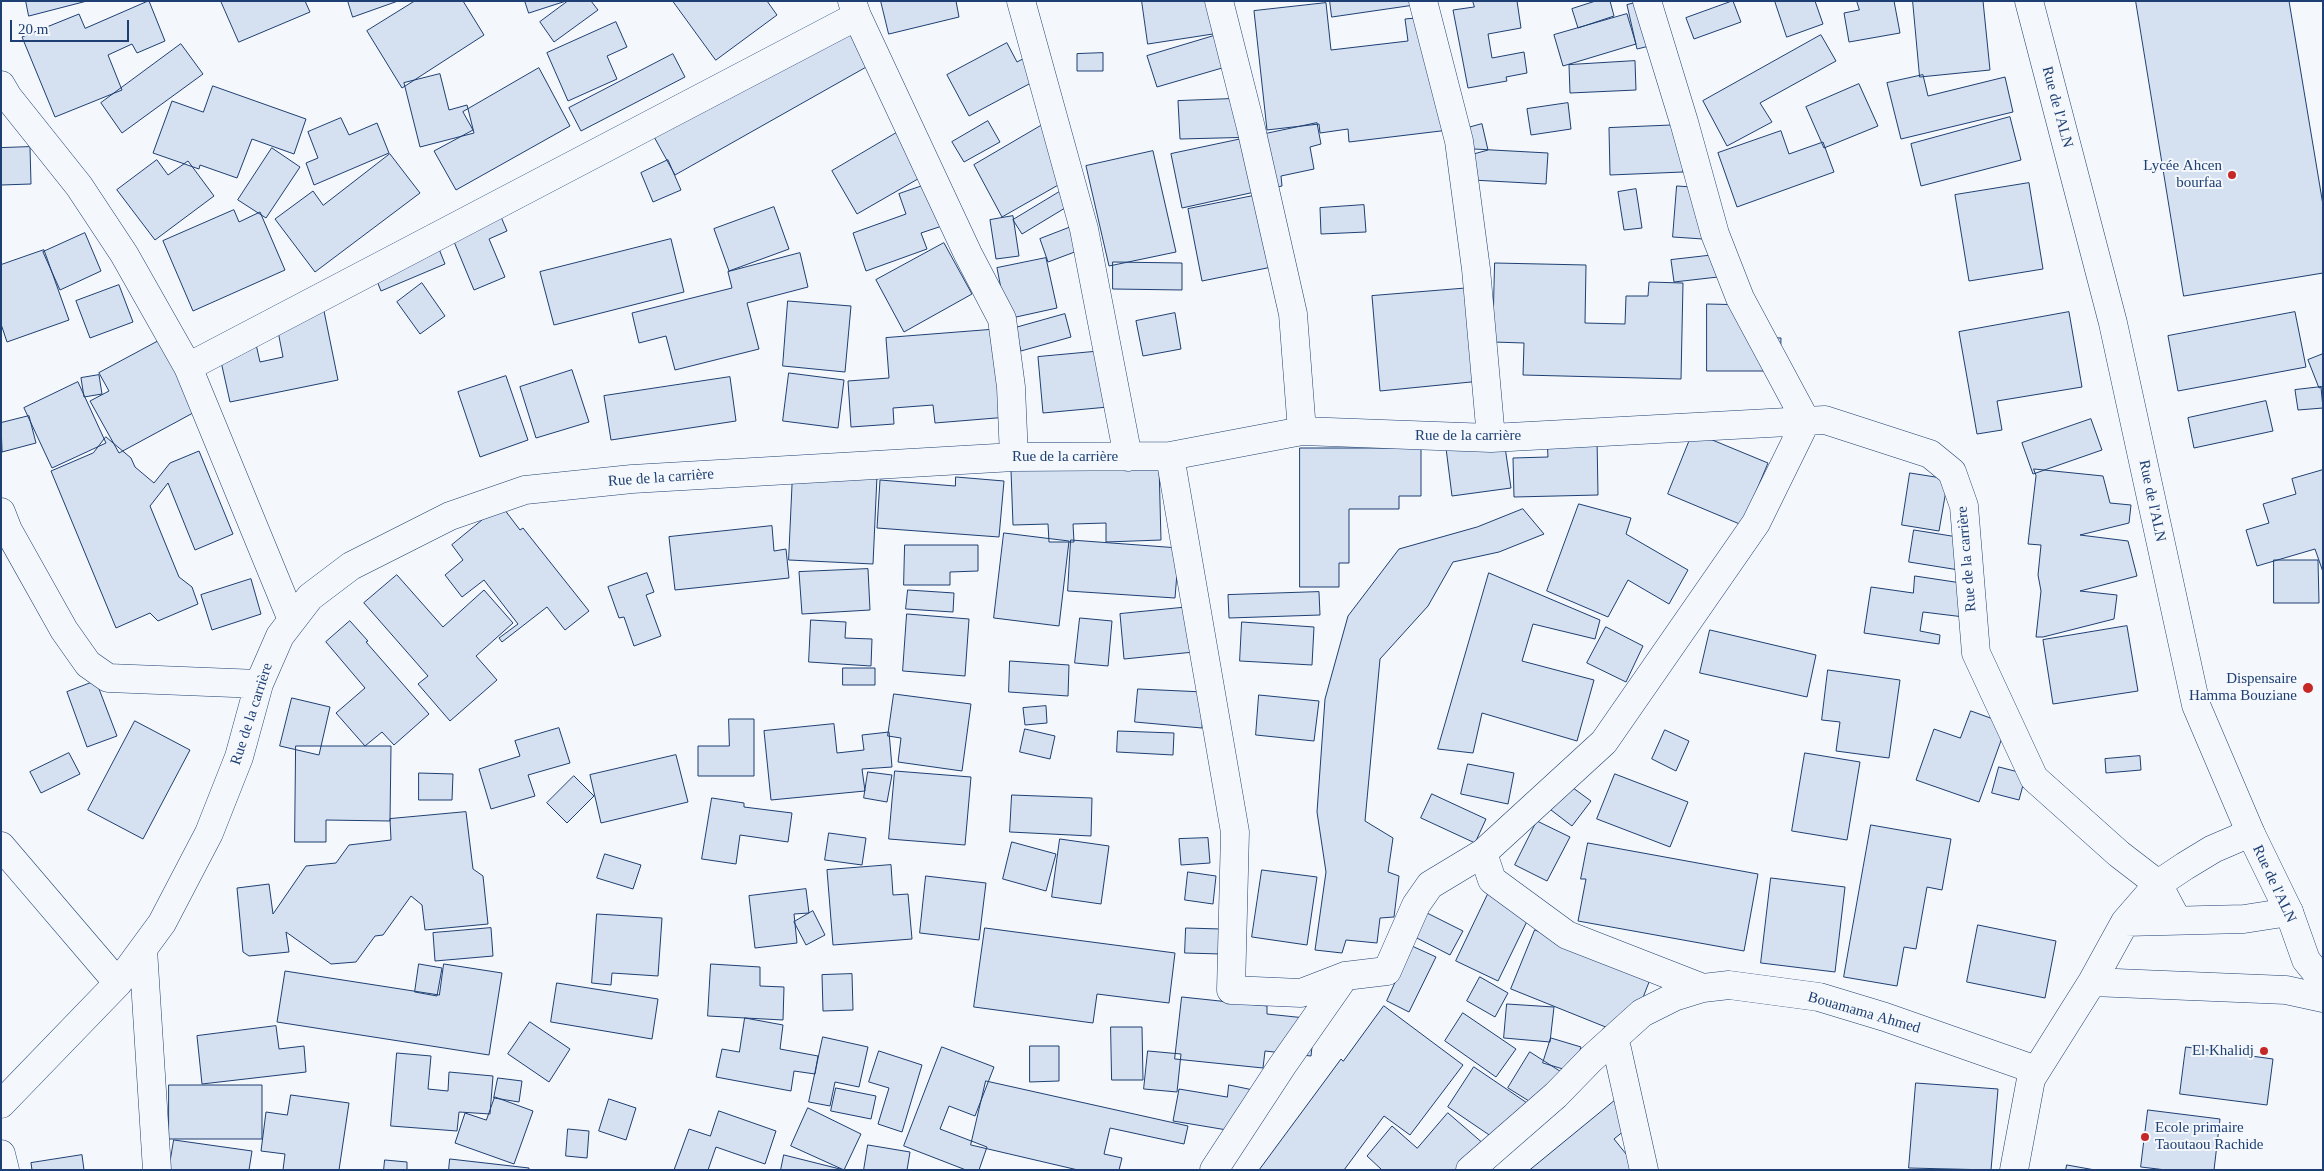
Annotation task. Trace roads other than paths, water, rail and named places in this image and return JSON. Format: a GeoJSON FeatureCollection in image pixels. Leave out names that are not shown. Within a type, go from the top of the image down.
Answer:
{"type":"FeatureCollection","features":[{"type":"Feature","properties":{"kind":"street"},"geometry":{"type":"LineString","coordinates":[[1021,1],[1084,229],[1128,457]]}},
{"type":"Feature","properties":{"kind":"street"},"geometry":{"type":"LineString","coordinates":[[1219,1],[1251,128],[1293,314],[1302,431]]}},
{"type":"Feature","properties":{"kind":"street"},"geometry":{"type":"LineString","coordinates":[[1423,1],[1459,141],[1476,269],[1492,438]]}},
{"type":"Feature","properties":{"kind":"street"},"geometry":{"type":"LineString","coordinates":[[1170,456],[1235,832],[1231,990],[1301,993],[1345,976],[1387,971],[1416,906],[1430,884],[1484,853],[1604,742],[1756,523],[1806,421],[1740,298],[1715,234],[1684,122],[1647,1]]}},
{"type":"Feature","properties":{"kind":"street","name":"Rue de l'ALN"},"geometry":{"type":"LineString","coordinates":[[2029,1],[2113,323],[2196,705],[2251,834],[2289,912],[2306,960],[2323,981]]}},
{"type":"Feature","properties":{"kind":"street"},"geometry":{"type":"LineString","coordinates":[[188,366],[855,9],[968,254],[1002,319],[1011,388],[1014,457]]}},
{"type":"Feature","properties":{"kind":"street"},"geometry":{"type":"LineString","coordinates":[[1,85],[8,97],[79,186],[124,254],[188,366],[292,620]]}},
{"type":"Feature","properties":{"kind":"street","name":"Rue de la carrière"},"geometry":{"type":"LineString","coordinates":[[1,1104],[118,984],[162,922],[209,833],[239,757],[259,684],[280,636],[310,597],[351,566],[450,516],[525,490],[632,479],[1014,457],[1170,456],[1302,431],[1492,438],[1826,420],[1930,454],[1952,472],[1964,506],[1976,653],[2034,778],[2119,854],[2158,884]]}},
{"type":"Feature","properties":{"kind":"street"},"geometry":{"type":"LineString","coordinates":[[1,512],[8,530],[64,630],[88,664],[108,678],[259,684]]}},
{"type":"Feature","properties":{"kind":"street"},"geometry":{"type":"LineString","coordinates":[[2014,1170],[2031,1080],[2092,982],[2125,922],[2158,884],[2214,850],[2251,834]]}},
{"type":"Feature","properties":{"kind":"street"},"geometry":{"type":"LineString","coordinates":[[1,846],[16,861],[118,984]]}},
{"type":"Feature","properties":{"kind":"street"},"geometry":{"type":"LineString","coordinates":[[1484,853],[1492,880],[1567,935],[1703,988]]}},
{"type":"Feature","properties":{"kind":"street"},"geometry":{"type":"LineString","coordinates":[[2158,884],[2177,920]]}},
{"type":"Feature","properties":{"kind":"street"},"geometry":{"type":"LineString","coordinates":[[2125,922],[2244,919],[2289,912]]}},
{"type":"Feature","properties":{"kind":"street"},"geometry":{"type":"LineString","coordinates":[[143,949],[157,1170]]}},
{"type":"Feature","properties":{"kind":"street"},"geometry":{"type":"LineString","coordinates":[[1214,1170],[1282,1066],[1345,976]]}},
{"type":"Feature","properties":{"kind":"street"},"geometry":{"type":"LineString","coordinates":[[2092,982],[2286,990],[2323,998]]}},
{"type":"Feature","properties":{"kind":"street","name":"Bouamama Ahmed"},"geometry":{"type":"LineString","coordinates":[[1470,1170],[1556,1095],[1612,1039],[1642,1014],[1674,997],[1703,988],[1729,985],[1819,997],[1885,1017],[2036,1070]]}},
{"type":"Feature","properties":{"kind":"street"},"geometry":{"type":"LineString","coordinates":[[1612,1039],[1617,1049],[1644,1170]]}},
{"type":"Feature","properties":{"kind":"street"},"geometry":{"type":"LineString","coordinates":[[1,1154],[5,1170]]}},
{"type":"Feature","properties":{"kind":"place","name":"Lycée Ahcen bourfaa"},"geometry":{"type":"Point","coordinates":[2232,175]}},
{"type":"Feature","properties":{"kind":"place","name":"Dispensaire Hamma Bouziane"},"geometry":{"type":"Point","coordinates":[2308,688]}},
{"type":"Feature","properties":{"kind":"place","name":"El Khalidj"},"geometry":{"type":"Point","coordinates":[2264,1051]}},
{"type":"Feature","properties":{"kind":"place","name":"Ecole primaire Taoutaou Rachide"},"geometry":{"type":"Point","coordinates":[2145,1137]}}]}
